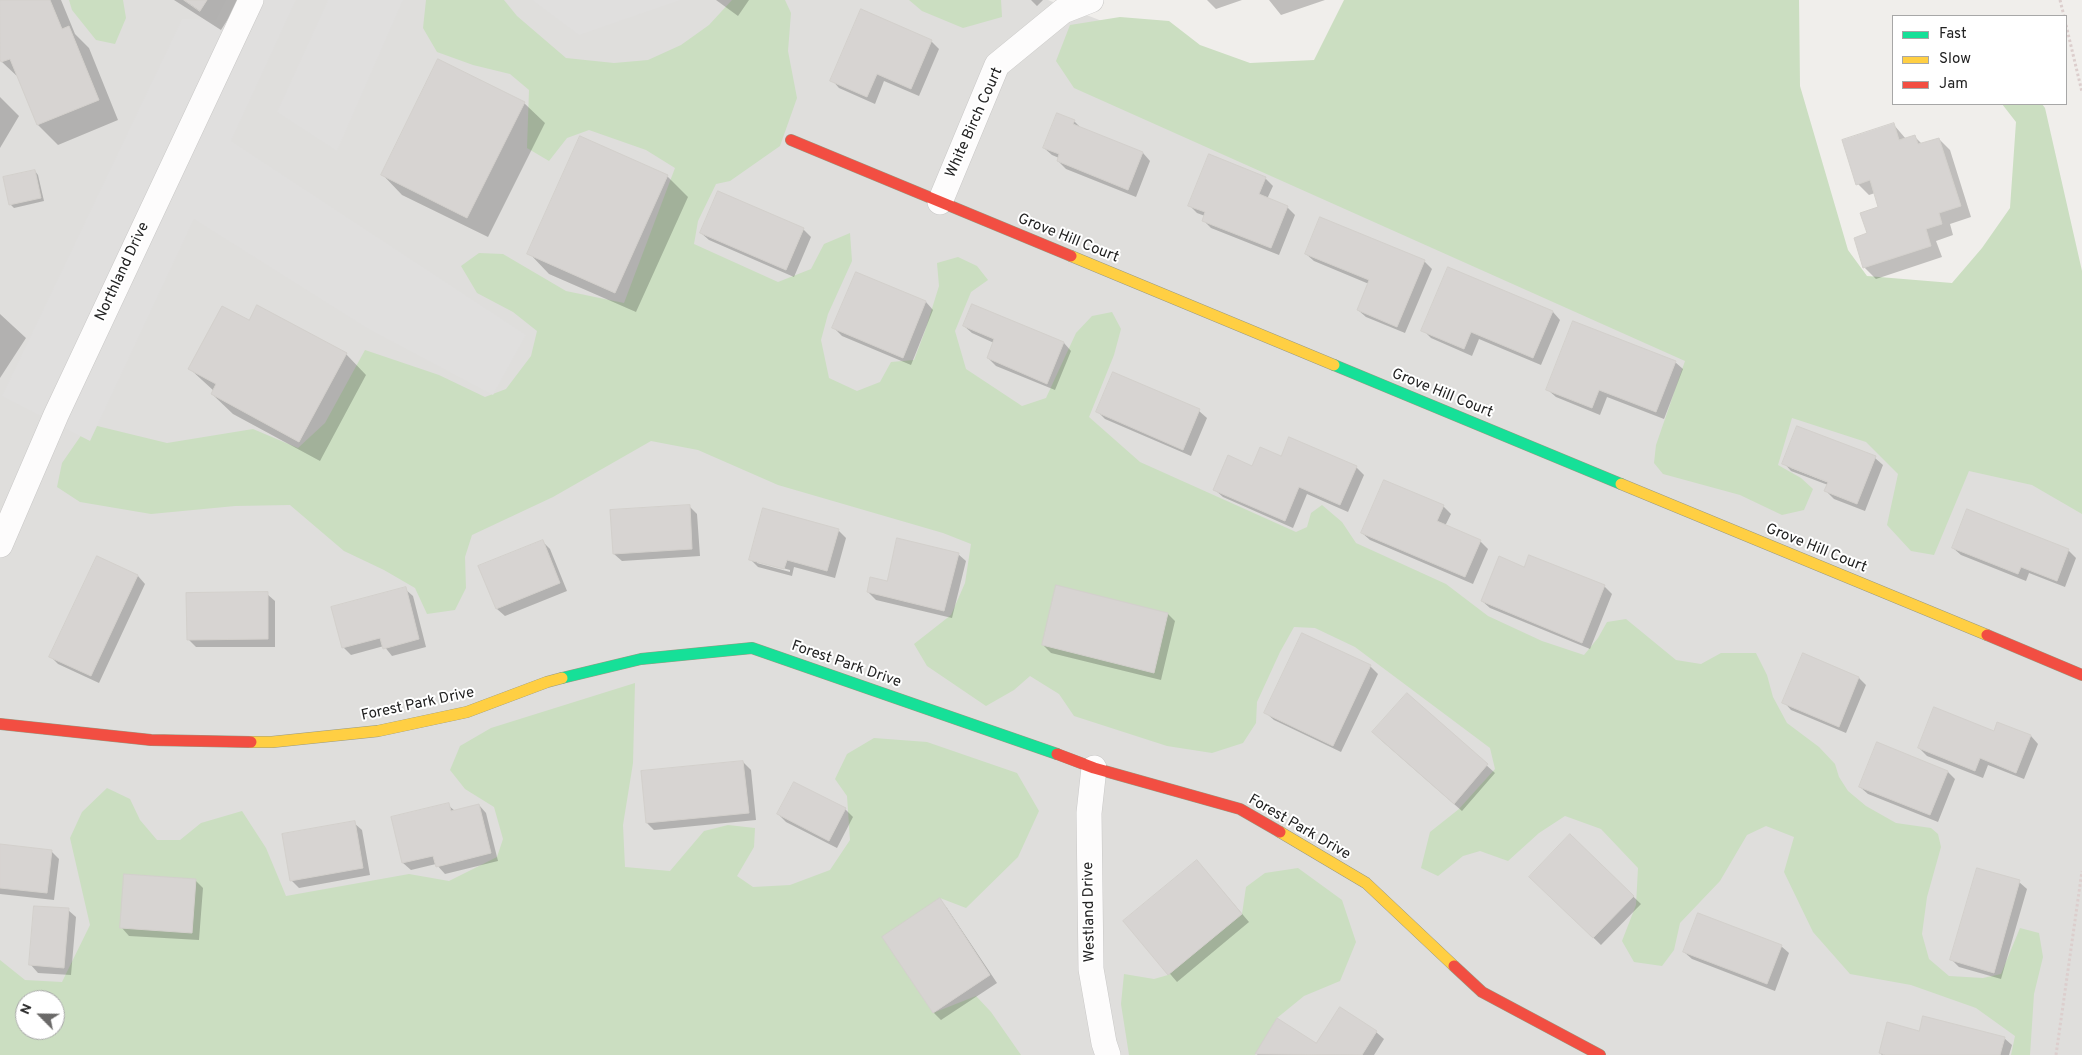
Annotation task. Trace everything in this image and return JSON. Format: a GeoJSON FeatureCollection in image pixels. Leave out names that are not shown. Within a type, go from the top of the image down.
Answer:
{"type":"FeatureCollection","features":[{"type":"Feature","properties":{"kind":"street","name":"Northland Drive"},"geometry":{"type":"LineString","coordinates":[[0,545],[56,415],[251,0]]}},
{"type":"Feature","properties":{"kind":"street","name":"White Birch Court"},"geometry":{"type":"LineString","coordinates":[[940,202],[997,65],[1063,11],[1091,0]]}},
{"type":"Feature","properties":{"kind":"street","name":"Grove Hill Court"},"geometry":{"type":"LineString","coordinates":[[791,140],[2082,675]]}},
{"type":"Feature","properties":{"kind":"street","name":"Forest Park Drive"},"geometry":{"type":"LineString","coordinates":[[0,724],[151,740],[272,742],[368,732],[467,712],[547,682],[641,659],[752,648],[1019,740],[1094,768],[1240,809],[1366,884],[1482,992],[1600,1055]]}},
{"type":"Feature","properties":{"kind":"street","name":"Westland Drive"},"geometry":{"type":"LineString","coordinates":[[1094,768],[1089,814],[1091,969],[1104,1043],[1108,1055]]}},
{"type":"Feature","properties":{"kind":"path"},"geometry":{"type":"LineString","coordinates":[[2060,0],[2064,15]]}},
{"type":"Feature","properties":{"kind":"path"},"geometry":{"type":"LineString","coordinates":[[2067,29],[2082,92]]}},
{"type":"Feature","properties":{"kind":"path"},"geometry":{"type":"LineString","coordinates":[[2056,1055],[2082,872]]}},
{"type":"Feature","properties":{"kind":"shaded area"},"geometry":{"type":"Polygon","coordinates":[[[0,0],[1048,0],[2082,403],[2082,1055],[0,1055],[0,0]]]}},
{"type":"Feature","properties":{"kind":"shaded area"},"geometry":{"type":"Polygon","coordinates":[[[226,0],[296,0],[231,141],[526,335],[493,395],[367,328],[194,219],[90,441],[2,396],[182,19],[216,20],[226,0]]]}},
{"type":"Feature","properties":{"kind":"shaded area"},"geometry":{"type":"Polygon","coordinates":[[[328,0],[403,0],[337,151],[277,112],[328,0]]]}},
{"type":"Feature","properties":{"kind":"shaded area"},"geometry":{"type":"Polygon","coordinates":[[[532,0],[680,0],[579,35],[532,0]]]}},
{"type":"Feature","properties":{"kind":"green space"},"geometry":{"type":"Polygon","coordinates":[[[69,0],[123,0],[126,18],[115,44],[96,40],[72,10],[69,0]]]}},
{"type":"Feature","properties":{"kind":"green space"},"geometry":{"type":"Polygon","coordinates":[[[426,0],[504,0],[517,16],[566,58],[614,63],[648,60],[681,45],[709,25],[732,0],[785,0],[791,13],[788,51],[797,98],[780,146],[730,181],[716,184],[698,221],[694,244],[778,282],[811,269],[824,244],[850,233],[852,261],[828,314],[821,340],[829,378],[857,391],[880,382],[891,362],[914,360],[939,286],[937,263],[958,257],[977,266],[988,280],[971,292],[955,331],[966,369],[1022,406],[1046,398],[1076,333],[1092,316],[1112,312],[1121,329],[1114,355],[1089,417],[1140,462],[1296,532],[1307,527],[1311,513],[1322,505],[1342,522],[1356,543],[1446,584],[1488,616],[1542,641],[1584,655],[1598,638],[1607,622],[1626,619],[1676,660],[1701,664],[1721,653],[1756,653],[1767,675],[1773,697],[1787,723],[1819,747],[1835,764],[1839,777],[1848,791],[1866,806],[1896,823],[1931,828],[1938,834],[1941,847],[1927,897],[1922,934],[1929,959],[1949,976],[1983,978],[2001,974],[2020,928],[2039,933],[2043,957],[2034,994],[2030,1055],[2011,1055],[2015,1036],[1976,1008],[1911,985],[1850,974],[1813,932],[1784,872],[1794,837],[1766,826],[1747,835],[1720,881],[1680,923],[1674,950],[1662,966],[1634,962],[1622,941],[1636,905],[1638,868],[1601,829],[1565,816],[1539,833],[1508,861],[1480,851],[1463,856],[1438,876],[1421,868],[1430,832],[1459,809],[1495,769],[1490,748],[1355,647],[1315,628],[1294,627],[1257,702],[1256,723],[1243,743],[1212,753],[1167,746],[1074,716],[1059,694],[1030,676],[1014,690],[986,706],[927,666],[914,644],[951,615],[965,583],[971,544],[943,533],[778,485],[698,450],[651,441],[553,497],[472,535],[465,557],[466,588],[455,610],[427,614],[415,588],[384,570],[344,551],[290,505],[235,506],[151,514],[80,502],[57,487],[62,463],[89,424],[167,443],[253,429],[298,448],[325,423],[365,350],[439,375],[485,397],[506,389],[531,356],[537,331],[513,312],[477,293],[461,266],[479,253],[503,254],[566,291],[624,303],[675,168],[646,150],[589,130],[567,138],[549,161],[527,148],[529,90],[510,74],[473,65],[437,52],[423,28],[426,0]]]}},
{"type":"Feature","properties":{"kind":"green space"},"geometry":{"type":"Polygon","coordinates":[[[909,0],[1001,0],[1002,17],[963,28],[922,11],[909,0]]]}},
{"type":"Feature","properties":{"kind":"green space"},"geometry":{"type":"Polygon","coordinates":[[[1344,0],[1799,0],[1800,86],[1848,250],[1867,276],[1952,283],[1982,248],[2010,208],[2016,122],[2003,105],[2043,105],[2082,271],[2082,514],[2032,485],[1969,471],[1934,555],[1911,551],[1887,525],[1898,474],[1866,442],[1792,418],[1778,465],[1801,478],[1813,489],[1804,510],[1782,515],[1740,495],[1663,474],[1654,463],[1656,445],[1685,361],[1074,88],[1056,61],[1070,25],[1120,17],[1169,21],[1200,45],[1250,63],[1314,60],[1344,0]]]}},
{"type":"Feature","properties":{"kind":"green space"},"geometry":{"type":"Polygon","coordinates":[[[635,683],[633,763],[623,825],[625,867],[670,871],[704,831],[728,825],[755,828],[754,847],[737,876],[753,887],[790,885],[830,870],[850,840],[847,796],[835,779],[847,754],[874,738],[927,742],[1017,773],[1039,811],[1018,857],[966,908],[940,898],[882,937],[933,1013],[976,996],[991,1012],[1021,1055],[0,1055],[0,960],[25,980],[62,982],[90,925],[70,838],[82,812],[107,788],[130,799],[140,820],[157,840],[180,840],[201,823],[242,811],[266,848],[286,896],[409,874],[449,881],[497,857],[503,839],[494,807],[465,789],[450,770],[460,746],[491,728],[635,683]]]}},
{"type":"Feature","properties":{"kind":"green space"},"geometry":{"type":"Polygon","coordinates":[[[1298,868],[1342,900],[1356,942],[1340,981],[1304,996],[1277,1018],[1255,1055],[1129,1055],[1121,1004],[1124,974],[1154,979],[1168,975],[1242,914],[1246,887],[1265,873],[1298,868]]]}},
{"type":"Feature","properties":{"kind":"building"},"geometry":{"type":"Polygon","coordinates":[[[0,0],[50,0],[62,29],[69,26],[99,100],[37,125],[10,59],[1,62],[0,59],[0,0]]]}},
{"type":"Feature","properties":{"kind":"building"},"geometry":{"type":"Polygon","coordinates":[[[184,0],[207,0],[200,11],[184,0]]]}},
{"type":"Feature","properties":{"kind":"building"},"geometry":{"type":"Polygon","coordinates":[[[861,9],[932,40],[911,89],[877,74],[867,97],[830,81],[861,9]]]}},
{"type":"Feature","properties":{"kind":"building"},"geometry":{"type":"Polygon","coordinates":[[[438,59],[525,102],[467,218],[381,175],[438,59]]]}},
{"type":"Feature","properties":{"kind":"building"},"geometry":{"type":"Polygon","coordinates":[[[1057,113],[1075,120],[1073,124],[1143,152],[1128,190],[1057,161],[1059,154],[1043,148],[1057,113]]]}},
{"type":"Feature","properties":{"kind":"building"},"geometry":{"type":"Polygon","coordinates":[[[1894,123],[1899,140],[1915,135],[1918,144],[1939,138],[1961,206],[1939,213],[1942,224],[1926,229],[1931,246],[1863,268],[1854,238],[1867,233],[1860,213],[1878,207],[1870,180],[1856,185],[1842,140],[1894,123]]]}},
{"type":"Feature","properties":{"kind":"building"},"geometry":{"type":"Polygon","coordinates":[[[580,136],[668,175],[615,293],[527,254],[580,136]]]}},
{"type":"Feature","properties":{"kind":"building"},"geometry":{"type":"Polygon","coordinates":[[[1209,154],[1266,177],[1259,194],[1288,206],[1271,248],[1202,221],[1205,212],[1188,206],[1209,154]]]}},
{"type":"Feature","properties":{"kind":"building"},"geometry":{"type":"Polygon","coordinates":[[[35,170],[41,198],[9,205],[3,177],[35,170]]]}},
{"type":"Feature","properties":{"kind":"building"},"geometry":{"type":"Polygon","coordinates":[[[718,191],[804,228],[786,270],[700,233],[718,191]]]}},
{"type":"Feature","properties":{"kind":"building"},"geometry":{"type":"Polygon","coordinates":[[[1320,217],[1425,260],[1397,327],[1357,310],[1369,280],[1305,254],[1320,217]]]}},
{"type":"Feature","properties":{"kind":"building"},"geometry":{"type":"Polygon","coordinates":[[[1448,267],[1553,311],[1533,358],[1471,332],[1464,349],[1421,331],[1448,267]]]}},
{"type":"Feature","properties":{"kind":"building"},"geometry":{"type":"Polygon","coordinates":[[[856,272],[926,301],[903,358],[832,328],[856,272]]]}},
{"type":"Feature","properties":{"kind":"building"},"geometry":{"type":"Polygon","coordinates":[[[972,304],[1064,342],[1047,384],[987,358],[994,339],[963,326],[972,304]]]}},
{"type":"Feature","properties":{"kind":"building"},"geometry":{"type":"Polygon","coordinates":[[[257,305],[347,353],[299,442],[211,394],[216,384],[188,369],[222,306],[249,320],[257,305]]]}},
{"type":"Feature","properties":{"kind":"building"},"geometry":{"type":"Polygon","coordinates":[[[1573,321],[1676,361],[1656,412],[1599,390],[1592,408],[1546,390],[1573,321]]]}},
{"type":"Feature","properties":{"kind":"building"},"geometry":{"type":"Polygon","coordinates":[[[1113,372],[1200,409],[1183,450],[1096,412],[1113,372]]]}},
{"type":"Feature","properties":{"kind":"building"},"geometry":{"type":"Polygon","coordinates":[[[1797,426],[1876,456],[1857,504],[1824,491],[1828,482],[1782,464],[1797,426]]]}},
{"type":"Feature","properties":{"kind":"building"},"geometry":{"type":"Polygon","coordinates":[[[1289,437],[1357,466],[1340,505],[1299,487],[1285,521],[1213,490],[1228,455],[1252,466],[1260,447],[1281,456],[1289,437]]]}},
{"type":"Feature","properties":{"kind":"building"},"geometry":{"type":"Polygon","coordinates":[[[1384,480],[1444,505],[1437,521],[1481,540],[1465,577],[1361,533],[1384,480]]]}},
{"type":"Feature","properties":{"kind":"building"},"geometry":{"type":"Polygon","coordinates":[[[690,505],[692,549],[613,554],[610,510],[690,505]]]}},
{"type":"Feature","properties":{"kind":"building"},"geometry":{"type":"Polygon","coordinates":[[[763,508],[839,529],[827,571],[787,560],[784,569],[749,560],[763,508]]]}},
{"type":"Feature","properties":{"kind":"building"},"geometry":{"type":"Polygon","coordinates":[[[1967,509],[2069,549],[2057,581],[2021,567],[2018,574],[1952,548],[1967,509]]]}},
{"type":"Feature","properties":{"kind":"building"},"geometry":{"type":"Polygon","coordinates":[[[897,538],[959,553],[944,611],[867,592],[870,577],[887,581],[897,538]]]}},
{"type":"Feature","properties":{"kind":"building"},"geometry":{"type":"Polygon","coordinates":[[[543,540],[560,583],[496,609],[478,566],[543,540]]]}},
{"type":"Feature","properties":{"kind":"building"},"geometry":{"type":"Polygon","coordinates":[[[1529,555],[1605,585],[1582,643],[1481,601],[1499,556],[1524,567],[1529,555]]]}},
{"type":"Feature","properties":{"kind":"building"},"geometry":{"type":"Polygon","coordinates":[[[97,556],[138,575],[91,676],[49,657],[97,556]]]}},
{"type":"Feature","properties":{"kind":"building"},"geometry":{"type":"Polygon","coordinates":[[[1056,585],[1168,613],[1154,673],[1042,645],[1056,585]]]}},
{"type":"Feature","properties":{"kind":"building"},"geometry":{"type":"Polygon","coordinates":[[[406,587],[419,639],[383,649],[380,638],[342,648],[331,607],[406,587]]]}},
{"type":"Feature","properties":{"kind":"building"},"geometry":{"type":"Polygon","coordinates":[[[268,592],[268,639],[187,640],[186,593],[268,592]]]}},
{"type":"Feature","properties":{"kind":"building"},"geometry":{"type":"Polygon","coordinates":[[[1302,633],[1371,665],[1333,746],[1264,713],[1302,633]]]}},
{"type":"Feature","properties":{"kind":"building"},"geometry":{"type":"Polygon","coordinates":[[[1803,653],[1859,677],[1839,727],[1782,703],[1803,653]]]}},
{"type":"Feature","properties":{"kind":"building"},"geometry":{"type":"Polygon","coordinates":[[[1407,693],[1488,764],[1454,804],[1372,732],[1407,693]]]}},
{"type":"Feature","properties":{"kind":"building"},"geometry":{"type":"Polygon","coordinates":[[[1934,707],[1994,731],[1997,722],[2031,735],[2016,773],[1980,758],[1975,771],[1918,748],[1934,707]]]}},
{"type":"Feature","properties":{"kind":"building"},"geometry":{"type":"Polygon","coordinates":[[[1877,742],[1948,771],[1930,815],[1859,787],[1877,742]]]}},
{"type":"Feature","properties":{"kind":"building"},"geometry":{"type":"Polygon","coordinates":[[[743,761],[749,813],[646,823],[641,771],[743,761]]]}},
{"type":"Feature","properties":{"kind":"building"},"geometry":{"type":"Polygon","coordinates":[[[794,782],[846,808],[829,841],[777,814],[794,782]]]}},
{"type":"Feature","properties":{"kind":"building"},"geometry":{"type":"Polygon","coordinates":[[[449,803],[451,811],[479,804],[491,853],[436,867],[433,856],[402,863],[391,817],[449,803]]]}},
{"type":"Feature","properties":{"kind":"building"},"geometry":{"type":"Polygon","coordinates":[[[355,821],[363,868],[290,881],[282,834],[355,821]]]}},
{"type":"Feature","properties":{"kind":"building"},"geometry":{"type":"Polygon","coordinates":[[[1570,834],[1634,896],[1593,938],[1529,877],[1570,834]]]}},
{"type":"Feature","properties":{"kind":"building"},"geometry":{"type":"Polygon","coordinates":[[[0,844],[52,850],[47,893],[0,888],[0,844]]]}},
{"type":"Feature","properties":{"kind":"building"},"geometry":{"type":"Polygon","coordinates":[[[1197,860],[1242,914],[1168,975],[1123,921],[1197,860]]]}},
{"type":"Feature","properties":{"kind":"building"},"geometry":{"type":"Polygon","coordinates":[[[1977,868],[2020,880],[1994,973],[1950,960],[1977,868]]]}},
{"type":"Feature","properties":{"kind":"building"},"geometry":{"type":"Polygon","coordinates":[[[124,874],[196,879],[192,933],[120,928],[124,874]]]}},
{"type":"Feature","properties":{"kind":"building"},"geometry":{"type":"Polygon","coordinates":[[[940,898],[990,975],[933,1013],[882,937],[940,898]]]}},
{"type":"Feature","properties":{"kind":"building"},"geometry":{"type":"Polygon","coordinates":[[[34,906],[69,908],[64,968],[29,965],[34,906]]]}},
{"type":"Feature","properties":{"kind":"building"},"geometry":{"type":"Polygon","coordinates":[[[1698,913],[1782,945],[1767,984],[1683,952],[1698,913]]]}},
{"type":"Feature","properties":{"kind":"building"},"geometry":{"type":"Polygon","coordinates":[[[1340,1007],[1377,1031],[1362,1055],[1255,1054],[1277,1018],[1316,1043],[1340,1007]]]}},
{"type":"Feature","properties":{"kind":"building"},"geometry":{"type":"Polygon","coordinates":[[[1923,1016],[2005,1037],[2000,1055],[1885,1055],[1879,1053],[1887,1022],[1919,1031],[1923,1016]]]}},
{"type":"Feature","properties":{"kind":"traffic: fast"},"geometry":{"type":"LineString","coordinates":[[1334,365],[1621,484]]}},
{"type":"Feature","properties":{"kind":"traffic: fast"},"geometry":{"type":"LineString","coordinates":[[562,678],[641,659],[752,648],[1057,754]]}},
{"type":"Feature","properties":{"kind":"traffic: slow"},"geometry":{"type":"LineString","coordinates":[[1071,256],[1334,365]]}},
{"type":"Feature","properties":{"kind":"traffic: slow"},"geometry":{"type":"LineString","coordinates":[[1621,484],[1987,635]]}},
{"type":"Feature","properties":{"kind":"traffic: slow"},"geometry":{"type":"LineString","coordinates":[[251,742],[272,742],[378,731],[467,712],[562,678]]}},
{"type":"Feature","properties":{"kind":"traffic: slow"},"geometry":{"type":"LineString","coordinates":[[1280,832],[1366,883],[1454,966]]}},
{"type":"Feature","properties":{"kind":"traffic: jam"},"geometry":{"type":"LineString","coordinates":[[791,140],[1071,256]]}},
{"type":"Feature","properties":{"kind":"traffic: jam"},"geometry":{"type":"LineString","coordinates":[[1987,635],[2082,675]]}},
{"type":"Feature","properties":{"kind":"traffic: jam"},"geometry":{"type":"LineString","coordinates":[[0,724],[151,740],[251,742]]}},
{"type":"Feature","properties":{"kind":"traffic: jam"},"geometry":{"type":"LineString","coordinates":[[1057,754],[1094,768],[1240,809],[1280,832]]}},
{"type":"Feature","properties":{"kind":"traffic: jam"},"geometry":{"type":"LineString","coordinates":[[1454,966],[1482,992],[1600,1055]]}}]}
